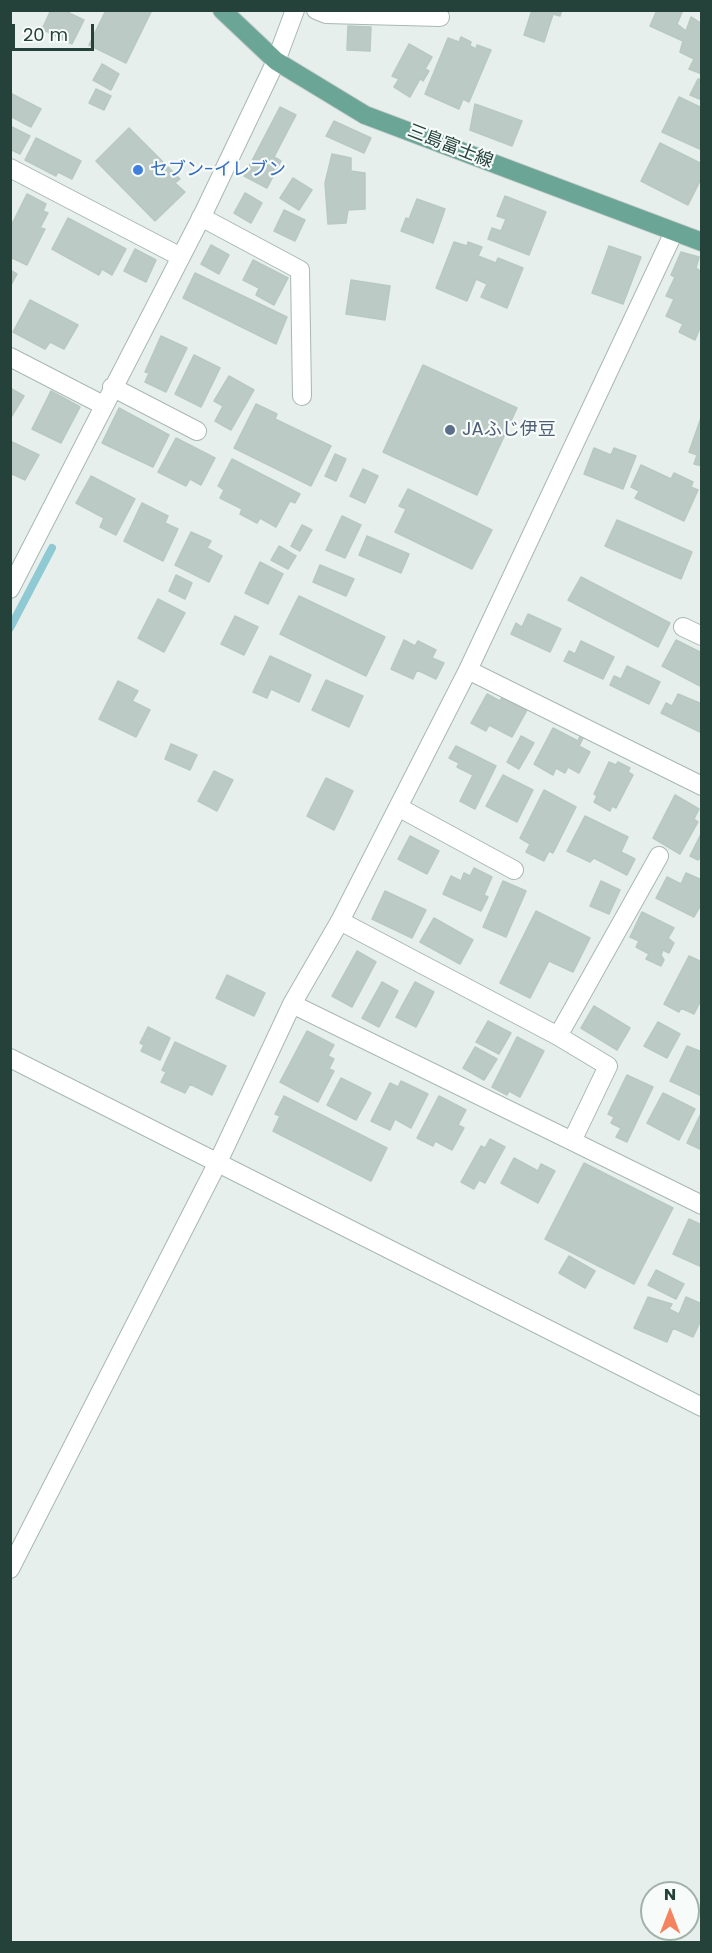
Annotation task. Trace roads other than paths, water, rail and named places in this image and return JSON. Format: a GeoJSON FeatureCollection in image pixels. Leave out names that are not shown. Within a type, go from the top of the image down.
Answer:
{"type":"FeatureCollection","features":[{"type":"Feature","properties":{"kind":"main road","name":"三島富士線"},"geometry":{"type":"LineString","coordinates":[[222,10],[276,61],[365,115],[702,242]]}},
{"type":"Feature","properties":{"kind":"street"},"geometry":{"type":"LineString","coordinates":[[10,589],[201,216],[276,61],[295,10]]}},
{"type":"Feature","properties":{"kind":"street"},"geometry":{"type":"LineString","coordinates":[[316,10],[326,14],[440,17]]}},
{"type":"Feature","properties":{"kind":"street"},"geometry":{"type":"LineString","coordinates":[[10,168],[179,256]]}},
{"type":"Feature","properties":{"kind":"street"},"geometry":{"type":"LineString","coordinates":[[201,216],[300,270],[302,396]]}},
{"type":"Feature","properties":{"kind":"street"},"geometry":{"type":"LineString","coordinates":[[10,1569],[218,1162],[292,1004],[340,921],[468,669],[674,232]]}},
{"type":"Feature","properties":{"kind":"street"},"geometry":{"type":"LineString","coordinates":[[10,357],[103,405]]}},
{"type":"Feature","properties":{"kind":"street"},"geometry":{"type":"LineString","coordinates":[[112,387],[197,432]]}},
{"type":"Feature","properties":{"kind":"street"},"geometry":{"type":"LineString","coordinates":[[683,627],[702,636]]}},
{"type":"Feature","properties":{"kind":"street"},"geometry":{"type":"LineString","coordinates":[[468,669],[702,786]]}},
{"type":"Feature","properties":{"kind":"street"},"geometry":{"type":"LineString","coordinates":[[398,807],[514,870]]}},
{"type":"Feature","properties":{"kind":"street"},"geometry":{"type":"LineString","coordinates":[[558,1036],[660,856]]}},
{"type":"Feature","properties":{"kind":"street"},"geometry":{"type":"LineString","coordinates":[[340,921],[558,1036],[608,1066],[572,1140]]}},
{"type":"Feature","properties":{"kind":"street"},"geometry":{"type":"LineString","coordinates":[[292,1004],[702,1205]]}},
{"type":"Feature","properties":{"kind":"street"},"geometry":{"type":"LineString","coordinates":[[10,1058],[702,1407]]}},
{"type":"Feature","properties":{"kind":"waterway"},"geometry":{"type":"LineString","coordinates":[[10,628],[52,548]]}},
{"type":"Feature","properties":{"kind":"place","name":"セブン-イレブン"},"geometry":{"type":"Point","coordinates":[138,170]}},
{"type":"Feature","properties":{"kind":"place","name":"JAふじ伊豆"},"geometry":{"type":"Point","coordinates":[450,430]}}]}
